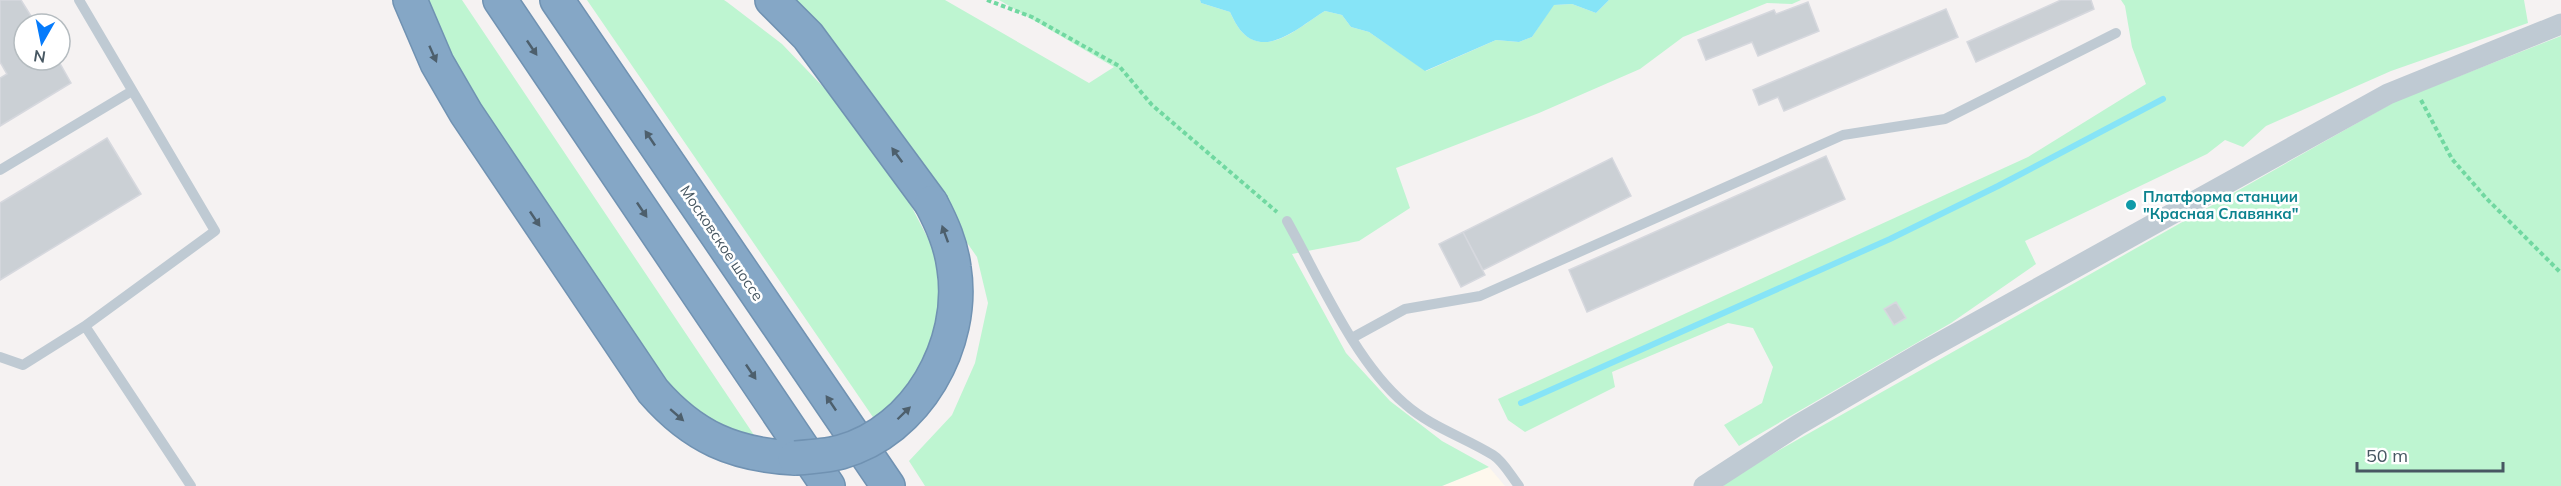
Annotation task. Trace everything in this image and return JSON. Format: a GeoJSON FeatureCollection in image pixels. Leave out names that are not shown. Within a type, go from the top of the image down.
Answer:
{"type":"FeatureCollection","features":[{"type":"Feature","properties":{"kind":"highway"},"geometry":{"type":"LineString","coordinates":[[410,0],[437,63],[466,113],[638,372],[669,409],[706,436],[750,453],[773,457],[818,456],[842,452],[883,431],[901,417],[931,381],[942,360],[952,326],[956,292],[954,268],[950,245],[931,203],[808,36],[772,0]]}},
{"type":"Feature","properties":{"kind":"highway"},"geometry":{"type":"LineString","coordinates":[[500,0],[828,486]]}},
{"type":"Feature","properties":{"kind":"highway","name":"Московское шоссе"},"geometry":{"type":"LineString","coordinates":[[557,0],[888,486]]}},
{"type":"Feature","properties":{"kind":"street"},"geometry":{"type":"LineString","coordinates":[[1704,486],[1798,424],[1923,352],[2388,94],[2561,24]]}},
{"type":"Feature","properties":{"kind":"lane"},"geometry":{"type":"LineString","coordinates":[[0,357],[23,365],[85,326],[215,231],[79,0]]}},
{"type":"Feature","properties":{"kind":"lane"},"geometry":{"type":"LineString","coordinates":[[1352,338],[1404,309],[1480,296],[1843,135],[1945,119],[2116,33]]}},
{"type":"Feature","properties":{"kind":"lane"},"geometry":{"type":"LineString","coordinates":[[0,170],[132,91]]}},
{"type":"Feature","properties":{"kind":"lane"},"geometry":{"type":"LineString","coordinates":[[1287,221],[1352,338],[1379,376],[1406,405],[1448,433],[1495,456],[1519,486]]}},
{"type":"Feature","properties":{"kind":"lane"},"geometry":{"type":"LineString","coordinates":[[85,326],[191,486]]}},
{"type":"Feature","properties":{"kind":"path"},"geometry":{"type":"LineString","coordinates":[[987,0],[1032,17],[1119,66],[1152,105],[1287,221]]}},
{"type":"Feature","properties":{"kind":"path"},"geometry":{"type":"LineString","coordinates":[[2413,84],[2452,159],[2486,198],[2561,273]]}},
{"type":"Feature","properties":{"kind":"shaded area"},"geometry":{"type":"Polygon","coordinates":[[[1489,467],[1505,486],[1442,486],[1489,467]]]}},
{"type":"Feature","properties":{"kind":"green space"},"geometry":{"type":"Polygon","coordinates":[[[422,0],[462,0],[762,447],[729,435],[683,401],[641,353],[485,115],[426,13],[422,0]]]}},
{"type":"Feature","properties":{"kind":"green space"},"geometry":{"type":"Polygon","coordinates":[[[587,0],[724,0],[782,44],[829,93],[907,198],[935,252],[941,314],[927,359],[910,392],[877,423],[587,0]]]}},
{"type":"Feature","properties":{"kind":"green space"},"geometry":{"type":"Polygon","coordinates":[[[784,0],[945,0],[1089,83],[1114,67],[999,0],[1200,0],[1201,3],[1230,12],[1242,32],[1252,39],[1263,42],[1284,37],[1325,11],[1342,15],[1351,27],[1369,32],[1426,71],[1496,40],[1519,42],[1532,37],[1553,5],[1572,4],[1596,13],[1609,0],[1801,0],[1792,4],[1767,3],[1683,37],[1640,69],[1539,113],[1396,168],[1410,208],[1359,241],[1292,254],[1346,353],[1390,401],[1442,441],[1489,467],[1442,486],[925,486],[909,461],[952,415],[975,363],[988,303],[977,257],[940,204],[784,0]]]}},
{"type":"Feature","properties":{"kind":"green space"},"geometry":{"type":"Polygon","coordinates":[[[2121,0],[2524,0],[2528,23],[2391,71],[2266,126],[2243,147],[2225,140],[2207,154],[2025,241],[2036,264],[1951,323],[1739,446],[1724,425],[1762,403],[1773,367],[1753,328],[1728,323],[1612,372],[1615,387],[1525,432],[1508,420],[1498,399],[2028,157],[2146,84],[2132,47],[2125,6],[2121,0]]]}},
{"type":"Feature","properties":{"kind":"green space"},"geometry":{"type":"Polygon","coordinates":[[[2561,36],[2561,486],[1724,486],[1724,483],[1776,452],[2396,101],[2561,36]]]}},
{"type":"Feature","properties":{"kind":"water"},"geometry":{"type":"Polygon","coordinates":[[[1200,0],[1609,0],[1596,13],[1572,4],[1554,5],[1532,37],[1519,42],[1496,40],[1425,71],[1369,32],[1351,27],[1342,15],[1325,11],[1284,37],[1262,42],[1242,32],[1230,12],[1201,3],[1200,0]]]}},
{"type":"Feature","properties":{"kind":"building"},"geometry":{"type":"Polygon","coordinates":[[[0,0],[21,0],[28,12],[12,12],[12,72],[65,72],[71,83],[0,126],[0,78],[7,74],[0,62],[0,0]]]}},
{"type":"Feature","properties":{"kind":"building"},"geometry":{"type":"Polygon","coordinates":[[[2061,0],[2091,0],[2094,9],[1976,62],[1967,42],[2061,0]]]}},
{"type":"Feature","properties":{"kind":"building"},"geometry":{"type":"Polygon","coordinates":[[[1808,2],[1819,31],[1758,56],[1752,42],[1706,60],[1698,40],[1774,10],[1776,14],[1808,2]]]}},
{"type":"Feature","properties":{"kind":"building"},"geometry":{"type":"Polygon","coordinates":[[[1946,9],[1958,37],[1784,111],[1778,97],[1759,105],[1753,90],[1946,9]]]}},
{"type":"Feature","properties":{"kind":"building"},"geometry":{"type":"Polygon","coordinates":[[[107,138],[141,194],[0,280],[0,203],[107,138]]]}},
{"type":"Feature","properties":{"kind":"building"},"geometry":{"type":"Polygon","coordinates":[[[1826,156],[1845,199],[1587,312],[1569,270],[1826,156]]]}},
{"type":"Feature","properties":{"kind":"building"},"geometry":{"type":"Polygon","coordinates":[[[1612,158],[1631,196],[1483,270],[1463,232],[1612,158]]]}},
{"type":"Feature","properties":{"kind":"building"},"geometry":{"type":"Polygon","coordinates":[[[1463,232],[1485,275],[1461,287],[1439,244],[1463,232]]]}},
{"type":"Feature","properties":{"kind":"building"},"geometry":{"type":"Polygon","coordinates":[[[1896,302],[1906,318],[1894,325],[1884,309],[1896,302]]]}},
{"type":"Feature","properties":{"kind":"waterway"},"geometry":{"type":"LineString","coordinates":[[1521,403],[1890,239],[1998,186],[2163,99]]}},
{"type":"Feature","properties":{"kind":"place","name":"Платформа станции \"Красная Славянка\""},"geometry":{"type":"Point","coordinates":[2131,205]}}]}
